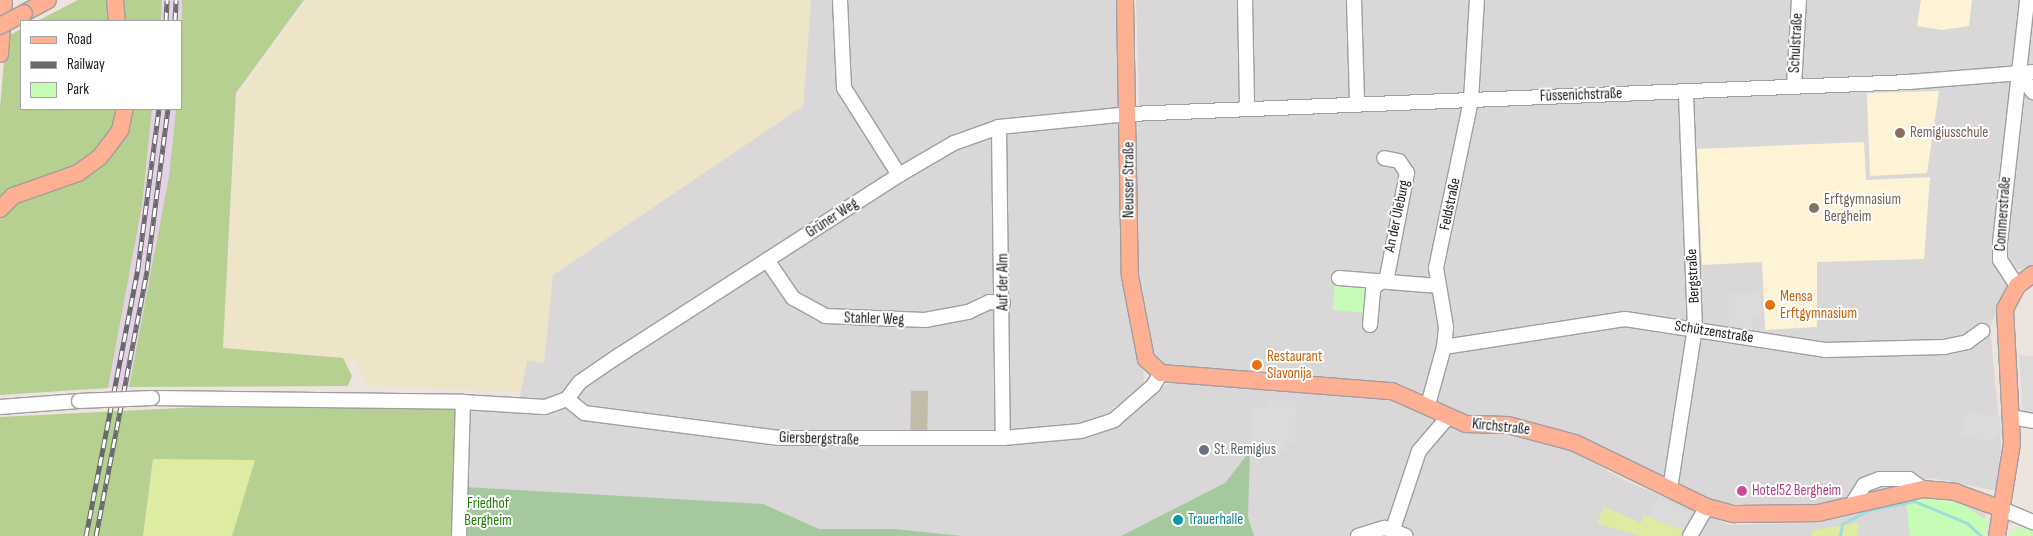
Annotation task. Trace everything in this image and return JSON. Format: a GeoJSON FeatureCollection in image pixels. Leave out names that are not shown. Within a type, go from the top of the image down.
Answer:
{"type":"FeatureCollection","features":[{"type":"Feature","properties":{"kind":"main road"},"geometry":{"type":"LineString","coordinates":[[0,54],[4,0]]}},
{"type":"Feature","properties":{"kind":"main road"},"geometry":{"type":"LineString","coordinates":[[0,26],[48,0]]}},
{"type":"Feature","properties":{"kind":"main road"},"geometry":{"type":"LineString","coordinates":[[115,0],[117,20]]}},
{"type":"Feature","properties":{"kind":"main road","name":"Neusser Straße"},"geometry":{"type":"LineString","coordinates":[[1126,0],[1130,114],[1130,276],[1146,359],[1161,373]]}},
{"type":"Feature","properties":{"kind":"main road"},"geometry":{"type":"LineString","coordinates":[[0,209],[13,196],[78,173],[100,157],[120,130],[125,110]]}},
{"type":"Feature","properties":{"kind":"main road"},"geometry":{"type":"LineString","coordinates":[[1999,522],[2011,417],[2003,327],[2007,303],[2017,286],[2033,274]]}},
{"type":"Feature","properties":{"kind":"main road","name":"Kirchstraße"},"geometry":{"type":"LineString","coordinates":[[1161,373],[1392,391],[1428,405],[1448,417],[1466,424],[1541,432],[1575,442],[1708,507],[1734,514],[1780,516],[1851,506],[1923,489],[1955,492],[1999,522]]}},
{"type":"Feature","properties":{"kind":"street"},"geometry":{"type":"LineString","coordinates":[[840,0],[844,88],[899,175]]}},
{"type":"Feature","properties":{"kind":"street"},"geometry":{"type":"LineString","coordinates":[[1245,0],[1247,109]]}},
{"type":"Feature","properties":{"kind":"street"},"geometry":{"type":"LineString","coordinates":[[1354,0],[1358,104]]}},
{"type":"Feature","properties":{"kind":"street","name":"Feldstraße"},"geometry":{"type":"LineString","coordinates":[[1428,405],[1444,347],[1436,268],[1471,100],[1477,0]]}},
{"type":"Feature","properties":{"kind":"street","name":"Schulstraße"},"geometry":{"type":"LineString","coordinates":[[1794,86],[1798,0]]}},
{"type":"Feature","properties":{"kind":"street","name":"Commerstraße"},"geometry":{"type":"LineString","coordinates":[[2017,286],[2002,265],[2000,242],[2027,0]]}},
{"type":"Feature","properties":{"kind":"street","name":"Füssenichstraße"},"geometry":{"type":"LineString","coordinates":[[1130,114],[1794,86],[2033,72]]}},
{"type":"Feature","properties":{"kind":"street"},"geometry":{"type":"LineString","coordinates":[[2019,73],[2033,92]]}},
{"type":"Feature","properties":{"kind":"street","name":"Bergstraße"},"geometry":{"type":"LineString","coordinates":[[1670,489],[1695,328],[1686,91]]}},
{"type":"Feature","properties":{"kind":"street","name":"Grüner Weg"},"geometry":{"type":"LineString","coordinates":[[567,399],[580,382],[899,175],[954,142],[999,126],[1130,114]]}},
{"type":"Feature","properties":{"kind":"street","name":"Auf der Alm"},"geometry":{"type":"LineString","coordinates":[[999,126],[1003,303],[1003,438]]}},
{"type":"Feature","properties":{"kind":"street","name":"An der Üleburg"},"geometry":{"type":"LineString","coordinates":[[1370,325],[1373,288],[1378,282],[1387,277],[1407,174],[1399,161],[1384,158]]}},
{"type":"Feature","properties":{"kind":"street","name":"Stahler Weg"},"geometry":{"type":"LineString","coordinates":[[767,260],[793,298],[825,316],[926,320],[968,312],[989,302],[1003,303]]}},
{"type":"Feature","properties":{"kind":"street"},"geometry":{"type":"LineString","coordinates":[[1339,278],[1439,286]]}},
{"type":"Feature","properties":{"kind":"street","name":"Schützenstraße"},"geometry":{"type":"LineString","coordinates":[[1444,347],[1625,319],[1695,328],[1825,350],[1944,346],[1966,342],[1982,331]]}},
{"type":"Feature","properties":{"kind":"street","name":"Giersbergstraße"},"geometry":{"type":"LineString","coordinates":[[567,399],[584,413],[779,438],[1003,438],[1081,431],[1114,420],[1153,386],[1161,373]]}},
{"type":"Feature","properties":{"kind":"street"},"geometry":{"type":"LineString","coordinates":[[6,406],[152,398],[463,402],[545,407],[567,399]]}},
{"type":"Feature","properties":{"kind":"street"},"geometry":{"type":"LineString","coordinates":[[459,536],[463,402]]}},
{"type":"Feature","properties":{"kind":"street"},"geometry":{"type":"LineString","coordinates":[[1393,529],[1420,451],[1448,417]]}},
{"type":"Feature","properties":{"kind":"street"},"geometry":{"type":"LineString","coordinates":[[2011,417],[2033,421]]}},
{"type":"Feature","properties":{"kind":"street"},"geometry":{"type":"LineString","coordinates":[[1690,536],[1708,507]]}},
{"type":"Feature","properties":{"kind":"street","name":"Kirchstraße"},"geometry":{"type":"LineString","coordinates":[[1999,522],[2033,522]]}},
{"type":"Feature","properties":{"kind":"street"},"geometry":{"type":"LineString","coordinates":[[1358,536],[1393,529],[1406,536]]}},
{"type":"Feature","properties":{"kind":"shaded area"},"geometry":{"type":"Polygon","coordinates":[[[162,0],[182,0],[182,20],[161,20],[162,0]]]}},
{"type":"Feature","properties":{"kind":"shaded area"},"geometry":{"type":"Polygon","coordinates":[[[307,0],[811,0],[803,106],[553,275],[544,363],[527,360],[521,391],[367,386],[355,361],[223,349],[238,94],[307,0]]]}},
{"type":"Feature","properties":{"kind":"shaded area"},"geometry":{"type":"Polygon","coordinates":[[[811,0],[1118,0],[1145,395],[1170,383],[1247,382],[1382,393],[1563,446],[1626,481],[1731,525],[1802,523],[1918,493],[1988,506],[1980,536],[458,536],[465,409],[517,411],[527,360],[544,362],[553,275],[803,106],[811,0]]]}},
{"type":"Feature","properties":{"kind":"shaded area"},"geometry":{"type":"Polygon","coordinates":[[[1136,0],[2033,0],[2033,268],[2012,270],[1990,328],[2001,445],[1997,491],[1931,478],[1830,505],[1718,504],[1581,438],[1463,418],[1399,383],[1169,371],[1153,357],[1138,320],[1134,202],[1139,97],[1136,0]]]}},
{"type":"Feature","properties":{"kind":"shaded area"},"geometry":{"type":"Polygon","coordinates":[[[1921,0],[1972,0],[1969,26],[1942,30],[1917,26],[1921,0]]]}},
{"type":"Feature","properties":{"kind":"shaded area","name":"Remigiusschule"},"geometry":{"type":"Polygon","coordinates":[[[1939,91],[1927,173],[1870,176],[1867,93],[1939,91]]]}},
{"type":"Feature","properties":{"kind":"shaded area"},"geometry":{"type":"Polygon","coordinates":[[[152,110],[176,110],[169,176],[129,387],[108,388],[142,206],[152,110]]]}},
{"type":"Feature","properties":{"kind":"shaded area","name":"Erftgymnasium Bergheim"},"geometry":{"type":"Polygon","coordinates":[[[1864,142],[1866,180],[1930,177],[1924,259],[1817,262],[1817,327],[1765,330],[1762,262],[1702,265],[1697,149],[1864,142]]]}},
{"type":"Feature","properties":{"kind":"shaded area"},"geometry":{"type":"Polygon","coordinates":[[[1760,293],[1761,318],[1753,318],[1752,330],[1729,326],[1729,294],[1760,293]]]}},
{"type":"Feature","properties":{"kind":"shaded area"},"geometry":{"type":"Polygon","coordinates":[[[2019,355],[2033,356],[2033,416],[2023,415],[2019,355]]]}},
{"type":"Feature","properties":{"kind":"shaded area"},"geometry":{"type":"Polygon","coordinates":[[[911,391],[928,391],[927,432],[910,432],[911,391]]]}},
{"type":"Feature","properties":{"kind":"shaded area","name":"St. Remigius"},"geometry":{"type":"Polygon","coordinates":[[[1268,400],[1297,401],[1295,443],[1285,443],[1285,452],[1261,450],[1261,443],[1250,442],[1252,407],[1267,407],[1268,400]]]}},
{"type":"Feature","properties":{"kind":"shaded area"},"geometry":{"type":"Polygon","coordinates":[[[1966,411],[2000,417],[2002,435],[1996,435],[1995,443],[1961,436],[1966,411]]]}},
{"type":"Feature","properties":{"kind":"shaded area"},"geometry":{"type":"Polygon","coordinates":[[[1658,495],[1691,512],[1684,531],[1648,517],[1658,495]]]}},
{"type":"Feature","properties":{"kind":"green space"},"geometry":{"type":"Polygon","coordinates":[[[78,0],[162,0],[161,20],[39,20],[78,0]]]}},
{"type":"Feature","properties":{"kind":"green space"},"geometry":{"type":"Polygon","coordinates":[[[182,0],[304,0],[236,93],[223,348],[343,358],[352,376],[348,386],[129,387],[169,176],[176,110],[182,110],[182,0]]]}},
{"type":"Feature","properties":{"kind":"green space"},"geometry":{"type":"Polygon","coordinates":[[[20,30],[20,110],[152,110],[142,206],[108,388],[0,395],[0,108],[6,37],[20,30]]]}},
{"type":"Feature","properties":{"kind":"green space"},"geometry":{"type":"Polygon","coordinates":[[[1335,282],[1368,285],[1365,313],[1333,310],[1335,282]]]}},
{"type":"Feature","properties":{"kind":"green space"},"geometry":{"type":"Polygon","coordinates":[[[260,404],[452,408],[456,414],[452,536],[232,536],[255,460],[153,459],[143,536],[0,536],[0,417],[260,404]]]}},
{"type":"Feature","properties":{"kind":"green space"},"geometry":{"type":"Polygon","coordinates":[[[1250,451],[1248,517],[1254,536],[1121,536],[1225,483],[1250,451]]]}},
{"type":"Feature","properties":{"kind":"green space"},"geometry":{"type":"Polygon","coordinates":[[[153,459],[255,460],[232,536],[143,536],[153,459]]]}},
{"type":"Feature","properties":{"kind":"green space","name":"Friedhof Bergheim"},"geometry":{"type":"Polygon","coordinates":[[[464,487],[763,504],[819,529],[894,529],[962,536],[463,536],[464,487]]]}},
{"type":"Feature","properties":{"kind":"green space"},"geometry":{"type":"Polygon","coordinates":[[[1923,496],[1954,498],[1989,522],[1985,536],[1910,536],[1906,501],[1923,496]]]}},
{"type":"Feature","properties":{"kind":"green space"},"geometry":{"type":"Polygon","coordinates":[[[1604,507],[1641,523],[1644,515],[1684,531],[1682,536],[1639,536],[1597,523],[1604,507]]]}},
{"type":"Feature","properties":{"kind":"green space"},"geometry":{"type":"Polygon","coordinates":[[[1859,523],[1857,536],[1812,536],[1812,530],[1859,523]]]}},
{"type":"Feature","properties":{"kind":"green space"},"geometry":{"type":"Polygon","coordinates":[[[2018,527],[2033,528],[2033,536],[2008,536],[2018,527]]]}},
{"type":"Feature","properties":{"kind":"waterway"},"geometry":{"type":"LineString","coordinates":[[1840,536],[1842,524],[1868,510],[1914,501],[1967,523],[1981,536]]}},
{"type":"Feature","properties":{"kind":"railway"},"geometry":{"type":"LineString","coordinates":[[166,20],[167,0]]}},
{"type":"Feature","properties":{"kind":"railway"},"geometry":{"type":"LineString","coordinates":[[175,20],[176,0]]}},
{"type":"Feature","properties":{"kind":"railway"},"geometry":{"type":"LineString","coordinates":[[86,536],[138,268],[159,110]]}},
{"type":"Feature","properties":{"kind":"railway"},"geometry":{"type":"LineString","coordinates":[[96,536],[147,270],[168,110]]}},
{"type":"Feature","properties":{"kind":"place","name":"Remigiusschule"},"geometry":{"type":"Point","coordinates":[1900,133]}},
{"type":"Feature","properties":{"kind":"place","name":"Erftgymnasium Bergheim"},"geometry":{"type":"Point","coordinates":[1814,208]}},
{"type":"Feature","properties":{"kind":"place","name":"Mensa Erftgymnasium"},"geometry":{"type":"Point","coordinates":[1770,305]}},
{"type":"Feature","properties":{"kind":"place","name":"Restaurant Slavonija"},"geometry":{"type":"Point","coordinates":[1257,365]}},
{"type":"Feature","properties":{"kind":"place","name":"St. Remigius"},"geometry":{"type":"Point","coordinates":[1204,450]}},
{"type":"Feature","properties":{"kind":"place","name":"Hotel52 Bergheim"},"geometry":{"type":"Point","coordinates":[1742,491]}},
{"type":"Feature","properties":{"kind":"place","name":"Trauerhalle"},"geometry":{"type":"Point","coordinates":[1178,520]}}]}
